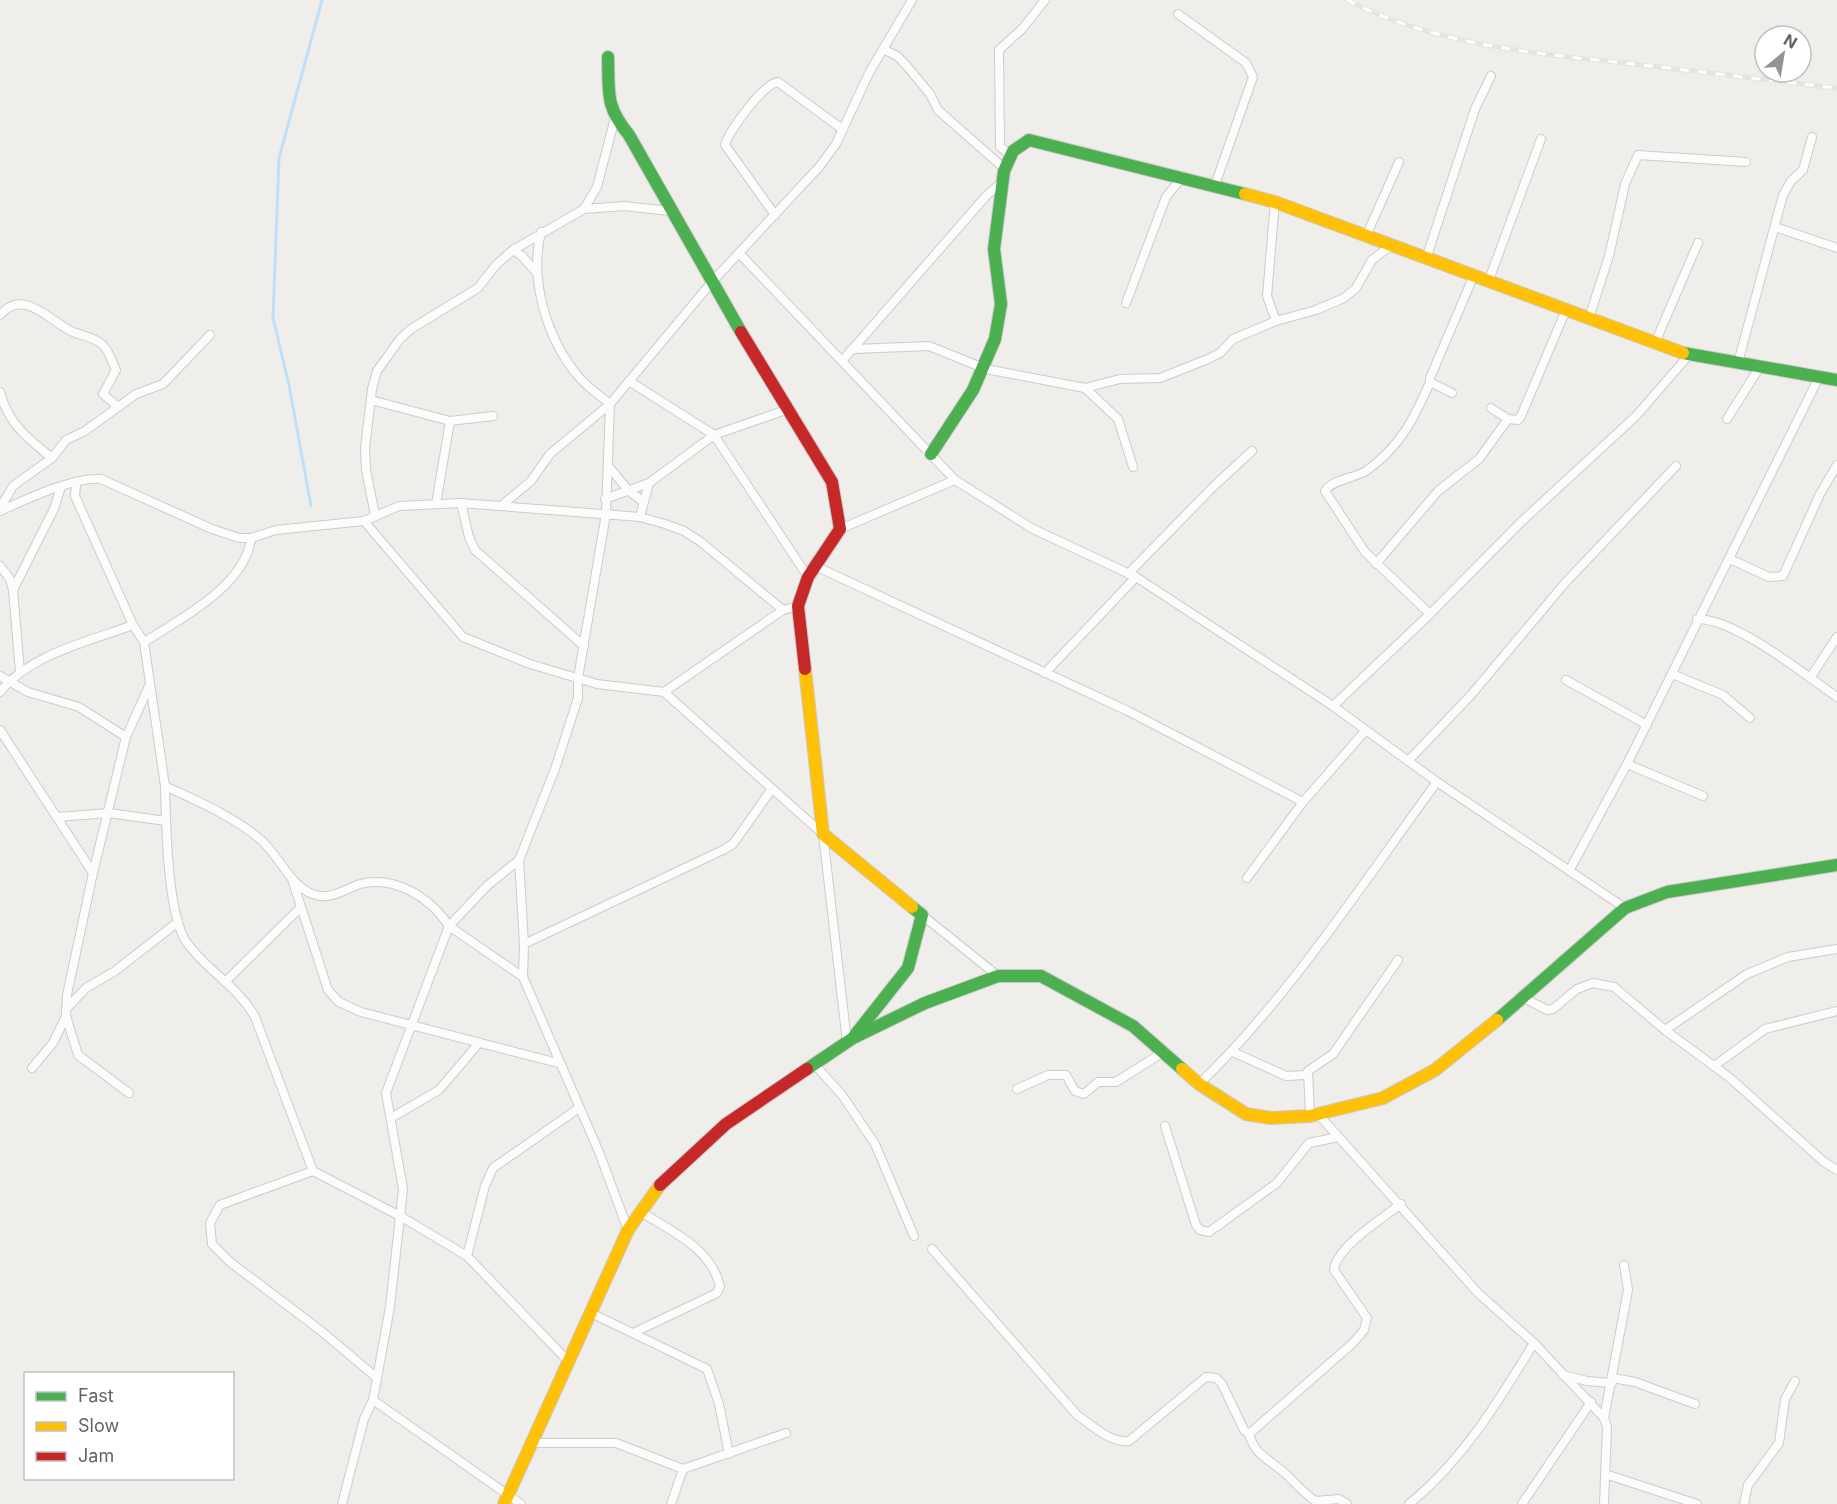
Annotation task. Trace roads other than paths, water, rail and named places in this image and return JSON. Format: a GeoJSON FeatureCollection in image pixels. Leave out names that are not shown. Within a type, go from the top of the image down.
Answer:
{"type":"FeatureCollection","features":[{"type":"Feature","properties":{"kind":"street"},"geometry":{"type":"LineString","coordinates":[[501,506],[531,481],[550,454],[610,404],[711,284],[820,166],[836,144],[883,49],[912,0]]}},
{"type":"Feature","properties":{"kind":"street"},"geometry":{"type":"LineString","coordinates":[[1010,153],[1000,147],[999,50],[1023,28],[1045,0]]}},
{"type":"Feature","properties":{"kind":"street"},"geometry":{"type":"LineString","coordinates":[[1178,14],[1246,63],[1253,77],[1215,185]]}},
{"type":"Feature","properties":{"kind":"street"},"geometry":{"type":"LineString","coordinates":[[883,49],[902,61],[930,94],[938,110],[1003,177]]}},
{"type":"Feature","properties":{"kind":"street"},"geometry":{"type":"LineString","coordinates":[[584,209],[597,187],[615,118],[608,84],[608,57]]}},
{"type":"Feature","properties":{"kind":"street"},"geometry":{"type":"LineString","coordinates":[[1427,256],[1475,109],[1491,76]]}},
{"type":"Feature","properties":{"kind":"street"},"geometry":{"type":"LineString","coordinates":[[775,215],[725,145],[730,132],[767,87],[778,82],[842,129]]}},
{"type":"Feature","properties":{"kind":"street"},"geometry":{"type":"LineString","coordinates":[[615,118],[629,135],[711,284],[832,482],[840,528]]}},
{"type":"Feature","properties":{"kind":"street"},"geometry":{"type":"LineString","coordinates":[[1738,363],[1784,195],[1791,181],[1803,170],[1812,137]]}},
{"type":"Feature","properties":{"kind":"street"},"geometry":{"type":"LineString","coordinates":[[1489,280],[1540,139]]}},
{"type":"Feature","properties":{"kind":"street"},"geometry":{"type":"LineString","coordinates":[[932,454],[986,369],[1000,320],[1002,296],[994,256],[994,233],[1002,203],[1003,177],[1010,153],[1017,145],[1029,140],[1183,176],[1275,202],[1427,256],[1689,355],[1761,365],[1837,380]]}},
{"type":"Feature","properties":{"kind":"street"},"geometry":{"type":"LineString","coordinates":[[1589,318],[1609,256],[1626,184],[1638,155],[1746,162]]}},
{"type":"Feature","properties":{"kind":"street"},"geometry":{"type":"LineString","coordinates":[[1367,234],[1399,162]]}},
{"type":"Feature","properties":{"kind":"street"},"geometry":{"type":"LineString","coordinates":[[1126,303],[1166,197],[1183,176]]}},
{"type":"Feature","properties":{"kind":"street"},"geometry":{"type":"LineString","coordinates":[[842,362],[1003,177]]}},
{"type":"Feature","properties":{"kind":"street"},"geometry":{"type":"LineString","coordinates":[[1275,202],[1267,297],[1276,321]]}},
{"type":"Feature","properties":{"kind":"street"},"geometry":{"type":"LineString","coordinates":[[375,515],[366,459],[371,400],[377,371],[400,339],[411,329],[478,288],[496,265],[513,250],[584,209],[624,206],[670,211]]}},
{"type":"Feature","properties":{"kind":"street"},"geometry":{"type":"LineString","coordinates":[[1774,227],[1837,248]]}},
{"type":"Feature","properties":{"kind":"street"},"geometry":{"type":"LineString","coordinates":[[541,232],[537,273],[543,305],[553,335],[578,376],[610,404],[609,467],[605,499],[606,514],[578,678],[578,698],[519,861],[524,944],[523,977],[628,1230]]}},
{"type":"Feature","properties":{"kind":"street"},"geometry":{"type":"LineString","coordinates":[[1655,343],[1698,243]]}},
{"type":"Feature","properties":{"kind":"street"},"geometry":{"type":"LineString","coordinates":[[855,349],[929,346],[986,369],[1085,388],[1120,379],[1160,378],[1183,371],[1220,353],[1227,342],[1276,321],[1316,310],[1344,298],[1356,288],[1372,260],[1393,244]]}},
{"type":"Feature","properties":{"kind":"street"},"geometry":{"type":"LineString","coordinates":[[513,250],[522,256],[537,273]]}},
{"type":"Feature","properties":{"kind":"street"},"geometry":{"type":"LineString","coordinates":[[739,253],[955,480],[1032,529],[1132,576],[1333,706],[1437,782],[1625,908]]}},
{"type":"Feature","properties":{"kind":"street"},"geometry":{"type":"LineString","coordinates":[[1430,614],[1376,564],[1325,491],[1326,488],[1365,471],[1401,439],[1430,382],[1474,275]]}},
{"type":"Feature","properties":{"kind":"street"},"geometry":{"type":"LineString","coordinates":[[0,315],[16,305],[32,306],[73,332],[100,343],[109,353],[116,370],[103,394],[118,407]]}},
{"type":"Feature","properties":{"kind":"street"},"geometry":{"type":"LineString","coordinates":[[1491,408],[1508,419],[1518,420],[1566,310]]}},
{"type":"Feature","properties":{"kind":"street"},"geometry":{"type":"LineString","coordinates":[[0,509],[13,486],[52,458],[66,440],[136,394],[170,379],[182,362],[210,335]]}},
{"type":"Feature","properties":{"kind":"street"},"geometry":{"type":"LineString","coordinates":[[1333,706],[1430,614],[1520,523],[1636,416],[1689,355]]}},
{"type":"Feature","properties":{"kind":"street"},"geometry":{"type":"LineString","coordinates":[[1727,419],[1761,365]]}},
{"type":"Feature","properties":{"kind":"street"},"geometry":{"type":"LineString","coordinates":[[1569,871],[1647,725],[1697,619],[1730,560],[1820,375]]}},
{"type":"Feature","properties":{"kind":"street"},"geometry":{"type":"LineString","coordinates":[[629,381],[714,435],[808,577]]}},
{"type":"Feature","properties":{"kind":"street"},"geometry":{"type":"LineString","coordinates":[[1430,382],[1452,393]]}},
{"type":"Feature","properties":{"kind":"street"},"geometry":{"type":"LineString","coordinates":[[1085,388],[1118,419],[1133,467]]}},
{"type":"Feature","properties":{"kind":"street"},"geometry":{"type":"LineString","coordinates":[[0,392],[5,409],[21,433],[52,458]]}},
{"type":"Feature","properties":{"kind":"street"},"geometry":{"type":"LineString","coordinates":[[371,400],[450,421],[494,416]]}},
{"type":"Feature","properties":{"kind":"street"},"geometry":{"type":"LineString","coordinates":[[605,499],[649,483],[714,435],[786,410]]}},
{"type":"Feature","properties":{"kind":"street"},"geometry":{"type":"LineString","coordinates":[[1376,564],[1438,491],[1479,459],[1508,419]]}},
{"type":"Feature","properties":{"kind":"street"},"geometry":{"type":"LineString","coordinates":[[436,504],[450,421]]}},
{"type":"Feature","properties":{"kind":"street"},"geometry":{"type":"LineString","coordinates":[[1045,673],[1214,486],[1252,452]]}},
{"type":"Feature","properties":{"kind":"street"},"geometry":{"type":"LineString","coordinates":[[1408,761],[1471,694],[1564,583],[1676,465]]}},
{"type":"Feature","properties":{"kind":"street"},"geometry":{"type":"LineString","coordinates":[[1730,560],[1769,577],[1783,576],[1817,500],[1837,465]]}},
{"type":"Feature","properties":{"kind":"street"},"geometry":{"type":"LineString","coordinates":[[609,467],[628,490],[642,501]]}},
{"type":"Feature","properties":{"kind":"street"},"geometry":{"type":"LineString","coordinates":[[0,509],[61,487],[76,484],[85,478],[101,479],[227,535],[251,538],[276,530],[364,520],[399,506],[436,504],[460,503],[640,517],[684,531],[701,542],[783,610]]}},
{"type":"Feature","properties":{"kind":"street"},"geometry":{"type":"LineString","coordinates":[[850,1040],[823,834],[798,606],[808,577],[840,528],[955,480]]}},
{"type":"Feature","properties":{"kind":"street"},"geometry":{"type":"LineString","coordinates":[[640,517],[642,501],[649,483]]}},
{"type":"Feature","properties":{"kind":"street"},"geometry":{"type":"LineString","coordinates":[[76,484],[75,496],[133,625],[144,642],[165,786],[166,821],[178,922],[187,944],[244,998],[255,1017],[313,1171],[400,1216],[467,1256],[569,1362]]}},
{"type":"Feature","properties":{"kind":"street"},"geometry":{"type":"LineString","coordinates":[[13,590],[54,509],[61,487]]}},
{"type":"Feature","properties":{"kind":"street"},"geometry":{"type":"LineString","coordinates":[[460,503],[475,550],[584,646]]}},
{"type":"Feature","properties":{"kind":"street"},"geometry":{"type":"LineString","coordinates":[[364,520],[463,637],[530,664],[578,678],[618,688],[664,692],[771,790],[998,976]]}},
{"type":"Feature","properties":{"kind":"street"},"geometry":{"type":"LineString","coordinates":[[144,642],[215,595],[244,564],[250,552],[251,538]]}},
{"type":"Feature","properties":{"kind":"street"},"geometry":{"type":"LineString","coordinates":[[0,566],[10,579],[13,590],[20,672]]}},
{"type":"Feature","properties":{"kind":"street"},"geometry":{"type":"LineString","coordinates":[[815,566],[1128,711],[1303,802]]}},
{"type":"Feature","properties":{"kind":"street"},"geometry":{"type":"LineString","coordinates":[[664,692],[783,610],[798,606]]}},
{"type":"Feature","properties":{"kind":"street"},"geometry":{"type":"LineString","coordinates":[[1697,619],[1713,620],[1736,630],[1837,697]]}},
{"type":"Feature","properties":{"kind":"street"},"geometry":{"type":"LineString","coordinates":[[0,692],[20,672],[63,651],[133,625]]}},
{"type":"Feature","properties":{"kind":"street"},"geometry":{"type":"LineString","coordinates":[[1810,678],[1837,637]]}},
{"type":"Feature","properties":{"kind":"street"},"geometry":{"type":"LineString","coordinates":[[1672,674],[1723,695],[1750,718]]}},
{"type":"Feature","properties":{"kind":"street"},"geometry":{"type":"LineString","coordinates":[[0,676],[28,692],[79,707],[126,737]]}},
{"type":"Feature","properties":{"kind":"street"},"geometry":{"type":"LineString","coordinates":[[1566,680],[1647,725]]}},
{"type":"Feature","properties":{"kind":"street"},"geometry":{"type":"LineString","coordinates":[[32,1068],[53,1043],[66,1012],[93,873],[126,737],[150,684]]}},
{"type":"Feature","properties":{"kind":"street"},"geometry":{"type":"LineString","coordinates":[[0,730],[93,873]]}},
{"type":"Feature","properties":{"kind":"street"},"geometry":{"type":"LineString","coordinates":[[1247,878],[1303,802],[1366,730]]}},
{"type":"Feature","properties":{"kind":"street"},"geometry":{"type":"LineString","coordinates":[[1627,764],[1703,796]]}},
{"type":"Feature","properties":{"kind":"street"},"geometry":{"type":"LineString","coordinates":[[1200,1084],[1233,1052],[1301,965],[1437,782]]}},
{"type":"Feature","properties":{"kind":"street"},"geometry":{"type":"LineString","coordinates":[[165,786],[229,818],[262,841],[290,876],[305,890],[320,896],[380,879],[399,885],[441,914],[448,926],[523,977]]}},
{"type":"Feature","properties":{"kind":"street"},"geometry":{"type":"LineString","coordinates":[[524,944],[726,849],[733,844],[771,790]]}},
{"type":"Feature","properties":{"kind":"street"},"geometry":{"type":"LineString","coordinates":[[57,816],[108,813],[166,821]]}},
{"type":"Feature","properties":{"kind":"street"},"geometry":{"type":"LineString","coordinates":[[342,1504],[364,1419],[373,1400],[390,1308],[403,1189],[386,1093],[399,1054],[413,1026],[448,926],[488,885],[519,861]]}},
{"type":"Feature","properties":{"kind":"street"},"geometry":{"type":"LineString","coordinates":[[506,1499],[628,1230],[660,1184],[689,1155],[726,1124],[850,1040],[925,1003],[998,976],[1041,976],[1133,1026],[1165,1051],[1200,1084],[1246,1114],[1271,1118],[1314,1115],[1383,1098],[1435,1070],[1524,998],[1625,908],[1667,891],[1837,865]]}},
{"type":"Feature","properties":{"kind":"street"},"geometry":{"type":"LineString","coordinates":[[290,876],[328,990],[339,1002],[361,1012],[558,1063]]}},
{"type":"Feature","properties":{"kind":"street"},"geometry":{"type":"LineString","coordinates":[[225,982],[302,907]]}},
{"type":"Feature","properties":{"kind":"street"},"geometry":{"type":"LineString","coordinates":[[850,1040],[908,968],[922,915]]}},
{"type":"Feature","properties":{"kind":"street"},"geometry":{"type":"LineString","coordinates":[[66,1012],[86,988],[115,971],[178,922]]}},
{"type":"Feature","properties":{"kind":"street"},"geometry":{"type":"LineString","coordinates":[[1665,1030],[1747,974],[1788,957],[1837,949]]}},
{"type":"Feature","properties":{"kind":"street"},"geometry":{"type":"LineString","coordinates":[[1398,960],[1333,1054],[1310,1069],[1306,1075],[1314,1115],[1401,1204],[1478,1293],[1534,1343],[1604,1418],[1607,1427],[1604,1504]]}},
{"type":"Feature","properties":{"kind":"street"},"geometry":{"type":"LineString","coordinates":[[1524,998],[1546,1010],[1553,1009],[1577,988],[1593,983],[1614,987],[1665,1030],[1714,1066],[1824,1162],[1837,1170]]}},
{"type":"Feature","properties":{"kind":"street"},"geometry":{"type":"LineString","coordinates":[[1714,1066],[1765,1029],[1837,1011]]}},
{"type":"Feature","properties":{"kind":"street"},"geometry":{"type":"LineString","coordinates":[[66,1012],[78,1055],[129,1093]]}},
{"type":"Feature","properties":{"kind":"street"},"geometry":{"type":"LineString","coordinates":[[391,1118],[439,1090],[479,1043]]}},
{"type":"Feature","properties":{"kind":"street"},"geometry":{"type":"LineString","coordinates":[[1017,1089],[1055,1073],[1066,1075],[1076,1091],[1084,1094],[1098,1082],[1116,1082],[1165,1051]]}},
{"type":"Feature","properties":{"kind":"street"},"geometry":{"type":"LineString","coordinates":[[1233,1052],[1286,1076],[1306,1075]]}},
{"type":"Feature","properties":{"kind":"street"},"geometry":{"type":"LineString","coordinates":[[815,1065],[848,1102],[875,1144],[914,1236]]}},
{"type":"Feature","properties":{"kind":"street"},"geometry":{"type":"LineString","coordinates":[[467,1256],[485,1186],[493,1168],[579,1108]]}},
{"type":"Feature","properties":{"kind":"street"},"geometry":{"type":"LineString","coordinates":[[1165,1126],[1196,1225],[1200,1230],[1209,1232],[1277,1183],[1309,1143],[1338,1137]]}},
{"type":"Feature","properties":{"kind":"street"},"geometry":{"type":"LineString","coordinates":[[313,1171],[220,1205],[210,1223],[212,1244],[230,1262],[320,1330],[377,1378]]}},
{"type":"Feature","properties":{"kind":"street"},"geometry":{"type":"LineString","coordinates":[[1249,1434],[1353,1343],[1364,1330],[1367,1318],[1334,1270],[1335,1262],[1348,1246],[1401,1204]]}},
{"type":"Feature","properties":{"kind":"street"},"geometry":{"type":"LineString","coordinates":[[633,1333],[717,1293],[720,1286],[711,1264],[700,1251],[641,1212]]}},
{"type":"Feature","properties":{"kind":"street"},"geometry":{"type":"LineString","coordinates":[[932,1249],[1077,1414],[1103,1433],[1119,1442],[1130,1441],[1206,1377],[1216,1378],[1222,1384],[1244,1430],[1249,1434],[1260,1455],[1287,1474],[1313,1503],[1339,1499],[1347,1504]]}},
{"type":"Feature","properties":{"kind":"street"},"geometry":{"type":"LineString","coordinates":[[1604,1418],[1628,1290],[1624,1265]]}},
{"type":"Feature","properties":{"kind":"street"},"geometry":{"type":"LineString","coordinates":[[591,1313],[706,1369],[719,1404],[729,1454]]}},
{"type":"Feature","properties":{"kind":"street"},"geometry":{"type":"LineString","coordinates":[[1409,1504],[1431,1486],[1485,1424],[1534,1343]]}},
{"type":"Feature","properties":{"kind":"street"},"geometry":{"type":"LineString","coordinates":[[1563,1375],[1587,1381],[1635,1382],[1695,1404]]}},
{"type":"Feature","properties":{"kind":"street"},"geometry":{"type":"LineString","coordinates":[[1743,1504],[1748,1485],[1779,1443],[1785,1399],[1795,1381]]}},
{"type":"Feature","properties":{"kind":"street"},"geometry":{"type":"LineString","coordinates":[[373,1400],[506,1499],[521,1504]]}},
{"type":"Feature","properties":{"kind":"street"},"geometry":{"type":"LineString","coordinates":[[1522,1504],[1591,1402]]}},
{"type":"Feature","properties":{"kind":"street"},"geometry":{"type":"LineString","coordinates":[[533,1443],[602,1441],[616,1443],[682,1469],[786,1433]]}},
{"type":"Feature","properties":{"kind":"street"},"geometry":{"type":"LineString","coordinates":[[672,1504],[682,1469]]}},
{"type":"Feature","properties":{"kind":"street"},"geometry":{"type":"LineString","coordinates":[[1605,1474],[1697,1504]]}},
{"type":"Feature","properties":{"kind":"waterway"},"geometry":{"type":"LineString","coordinates":[[311,506],[289,385],[273,318],[279,158],[322,0]]}},
{"type":"Feature","properties":{"kind":"railway"},"geometry":{"type":"LineString","coordinates":[[1347,0],[1413,27],[1483,44],[1554,55],[1837,88]]}}]}
